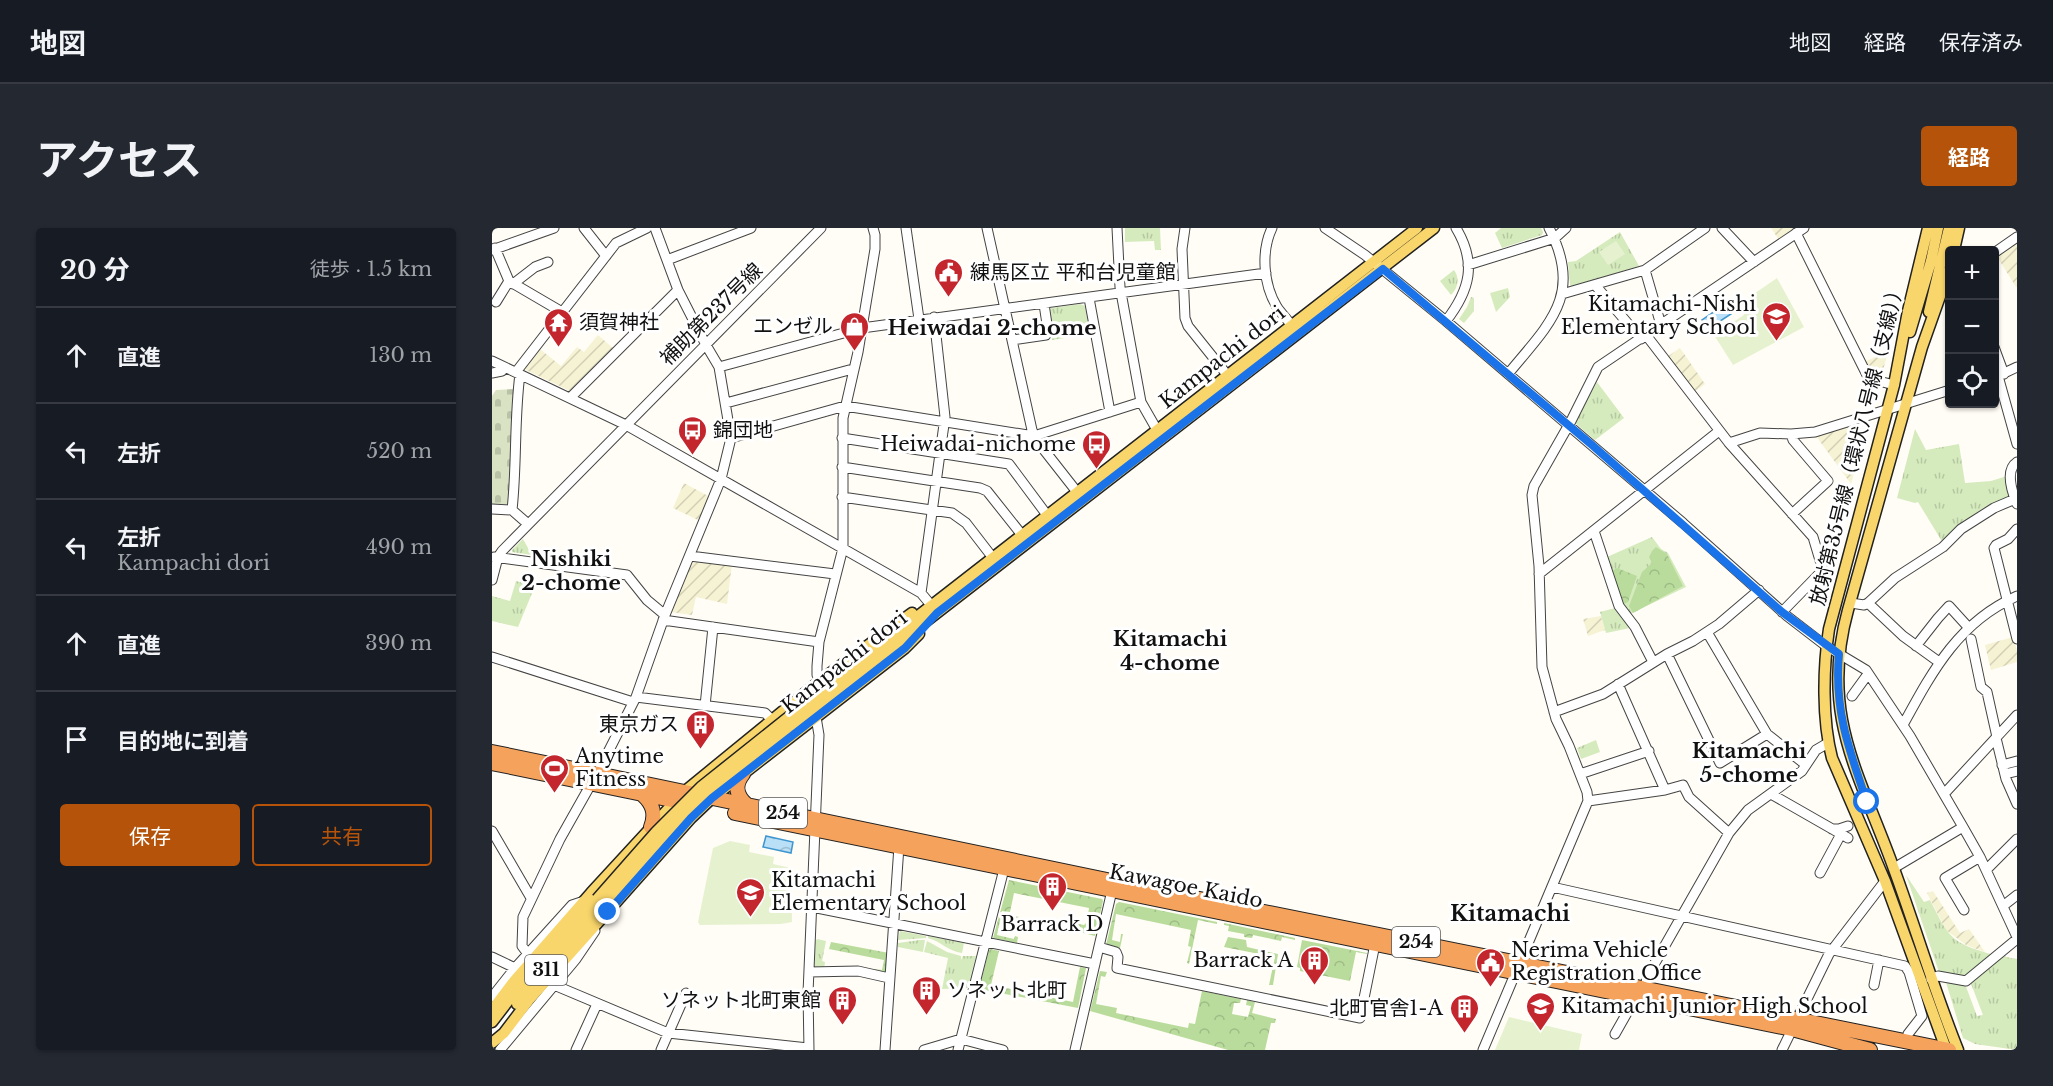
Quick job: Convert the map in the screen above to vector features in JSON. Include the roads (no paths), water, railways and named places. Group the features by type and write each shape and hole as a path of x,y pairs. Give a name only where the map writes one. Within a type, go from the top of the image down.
{"highway":[{"name":"254","path":"492,752 594,779 679,797"},
{"name":"Kawagoe Kaido","path":"492,763 594,779 643,795 679,797 708,802 1794,1024 1947,1050"},
{"path":"743,774 738,780 737,788 740,799 747,805"},
{"path":"643,795 649,801 654,814 651,827"},
{"name":"Kawagoe Kaido","path":"708,802 747,805 899,846 1004,869 1113,886 1375,944 1518,968"},
{"name":"Kawagoe Kaido","path":"1794,1024 1870,1050"}],"main road":[{"name":"Kampachi dori","path":"492,1041 522,997 670,829 709,791 934,610 1378,266 1417,228"},
{"name":"Kampachi dori","path":"934,610 993,558 1047,515 1292,326 1434,228"},
{"name":"放射第35号線（環状八号線（支線））","path":"1928,228 1908,311 1894,385 1829,629 1826,646 1826,696 1828,743 1843,786 1886,881 1947,1050"},
{"path":"1899,364 1920,301 1938,228"},
{"path":"1922,346 1949,228"},
{"path":"1955,246 1959,228"},
{"name":"放射第35号線（環状八号線（支線））","path":"1945,280 1922,346 1851,603 1839,654 1839,701 1845,739 1867,802 1894,868 1930,979 1958,1050"},
{"path":"492,1010 514,981 584,901 679,797 771,719 913,612 934,610"},
{"path":"603,905 658,856 708,802 758,762 810,711"},
{"path":"739,745 736,753 739,762 745,765 758,762"},
{"path":"639,839 658,856"},
{"name":"Kampachi dori","path":"492,1022 515,992 603,905"}],"street":[{"path":"554,228 494,249 511,282 562,312"},
{"path":"584,228 606,256"},
{"path":"512,510 518,373 616,243 647,228"},
{"path":"528,954 522,946 522,919 560,839 635,699 664,617 721,479 731,438 719,366 678,290 655,228"},
{"path":"667,260 751,228"},
{"name":"補助第237号線","path":"495,557 821,228"},
{"path":"821,680 817,675 819,642 843,548 842,438 845,406 854,371 875,249 873,228"},
{"path":"906,228 919,319"},
{"path":"987,228 1034,436 1077,492"},
{"path":"1117,228 1121,294 1141,402 1157,430"},
{"path":"1185,228 1182,249 1185,318 1188,326 1228,376"},
{"path":"1272,228 1266,240 1266,273 1275,302 1292,326"},
{"path":"1325,228 1378,266 1446,321 1645,490 1782,612 1826,646 1859,665 1869,674 1904,725 1980,857 2017,938 1966,981 1938,976 1930,979"},
{"path":"1446,321 1463,296 1466,287 1468,265 1463,242 1456,228"},
{"path":"1508,374 1550,322 1562,294 1563,269 1555,238 1549,228"},
{"path":"1468,265 1555,238 1566,228"},
{"path":"1562,294 1645,270 1705,228"},
{"path":"1722,228 1754,262"},
{"path":"1484,1050 1588,801 1587,792 1554,712 1542,662 1533,491 1599,367 1800,231 1867,375 1875,380 1894,385"},
{"path":"1999,250 2017,237"},
{"path":"496,302 511,282 548,262"},
{"path":"1645,270 1661,325"},
{"path":"719,366 862,328 1266,273"},
{"path":"1596,286 1643,337 1729,443 1813,537 1822,567 1821,572 1782,612"},
{"path":"570,398 678,290"},
{"path":"1089,298 1110,412"},
{"path":"1013,340 1046,335 1048,331 1044,304"},
{"path":"921,593 944,423 934,317"},
{"path":"492,361 626,425 921,593 934,610"},
{"path":"492,373 502,371 504,367"},
{"path":"2017,367 1999,376 2017,444"},
{"path":"726,403 837,373 854,371"},
{"path":"1729,443 1760,433 1791,434 1824,430 1945,391"},
{"path":"731,438 845,406 1034,436 1141,402"},
{"path":"1539,574 1719,431"},
{"path":"1791,434 1793,440 1828,481 1792,514"},
{"path":"842,438 1009,464 1047,515"},
{"path":"1851,603 1864,605 1868,603 1895,578 1943,547 1961,529 1994,508 2016,502 2010,472 2013,464 2017,462"},
{"path":"842,467 980,488 987,491 1022,535"},
{"path":"842,497 952,513 962,519 993,558"},
{"path":"492,508 512,510 528,524"},
{"path":"2017,528 2009,538 1994,548 2012,598 2017,639"},
{"path":"1594,531 1619,606 1635,627 1653,662"},
{"path":"690,556 835,574"},
{"path":"492,580 495,557 627,575 664,617 713,627 819,642"},
{"path":"1554,712 1603,694 1653,662 1707,632 1759,590"},
{"path":"1904,725 1939,662 1950,648 1969,628 2012,598"},
{"path":"1868,603 1916,646 1939,662"},
{"path":"1916,646 1949,606 1969,628"},
{"path":"705,706 713,627"},
{"path":"1707,632 1767,734 1806,765"},
{"path":"1971,639 1981,687 1987,692 1996,738 2002,750 2004,772 2017,804"},
{"path":"1667,654 1720,763 1767,734"},
{"path":"492,657 635,699 765,713 771,719"},
{"path":"1852,696 1869,674"},
{"path":"1618,684 1665,790"},
{"path":"554,985 668,1034 729,1045 808,1049 808,972 819,735 810,711"},
{"path":"1944,794 2017,715"},
{"path":"1615,1034 1641,993 1647,977 1729,833 1748,810 1802,771 1816,750 1828,743"},
{"path":"1580,774 1649,751"},
{"path":"1995,782 2017,761"},
{"path":"2004,772 2017,771"},
{"path":"1588,801 1684,786 1689,798 1729,833"},
{"path":"1771,794 1840,834"},
{"path":"1820,873 1840,834 1839,829 1848,826"},
{"path":"1894,868 1963,827"},
{"path":"492,831 531,898"},
{"path":"1986,870 2017,839"},
{"path":"885,1050 899,846"},
{"path":"1964,910 1945,878 1980,857"},
{"path":"958,1050 1004,869"},
{"path":"1782,1050 1832,950 1886,881"},
{"path":"1075,1050 1113,886"},
{"path":"1552,887 1905,966 1909,972 1922,1016 1908,1034 1906,1042"},
{"path":"2003,906 2017,895"},
{"path":"492,997 514,968 572,905 584,901"},
{"path":"500,1050 576,959 603,905"},
{"path":"812,907 1095,964"},
{"path":"1099,947 1116,952 1118,957 1116,968 1360,1018 1375,944"},
{"path":"492,957 514,968"},
{"path":"1874,985 1879,960"},
{"path":"808,972 858,971 890,978"},
{"path":"661,1050 686,993"},
{"path":"576,1050 597,1004"},
{"path":"924,1050 961,1039 1003,1050"}],"water":[{"path":"1725,304 1731,314 1708,329 1702,320"},
{"path":"766,836 793,842 791,853 763,847"}],"place":[{"name":"練馬区立 平和台児童館","path":"949,298"},
{"name":"Kitamachi-Nishi Elementary School","path":"1777,342"},
{"name":"須賀神社","path":"558,348"},
{"name":"エンゼル","path":"854,352"},
{"name":"錦団地","path":"692,456"},
{"name":"Heiwadai-nichome","path":"1097,470"},
{"name":"東京ガス","path":"700,750"},
{"name":"Anytime Fitness","path":"554,794"},
{"name":"Barrack D","path":"1052,912"},
{"name":"Kitamachi Elementary School","path":"750,918"},
{"name":"Barrack A","path":"1314,986"},
{"name":"Nerima Vehicle Registration Office","path":"1490,988"},
{"name":"ソネット北町","path":"926,1016"},
{"name":"ソネット北町東館","path":"842,1026"},
{"name":"Kitamachi Junior High School","path":"1540,1032"},
{"name":"北町官舎1-A","path":"1464,1034"}],"district":[{"name":"Heiwadai 2-chome","path":"992,328"},
{"name":"Nishiki 2-chome","path":"571,571"},
{"name":"Kitamachi 4-chome","path":"1170,651"},
{"name":"Kitamachi 5-chome","path":"1749,763"},
{"name":"Kitamachi","path":"1510,913"}]}
